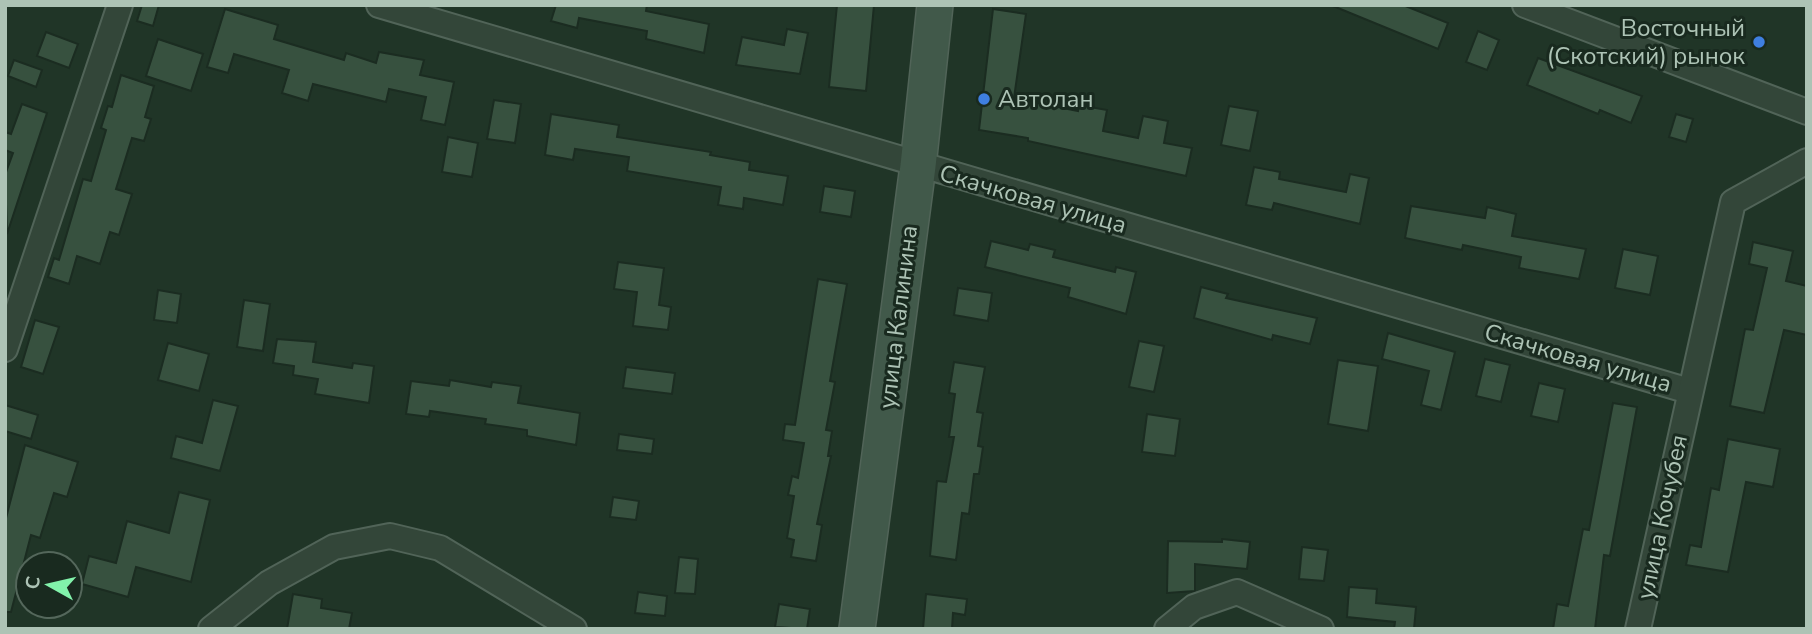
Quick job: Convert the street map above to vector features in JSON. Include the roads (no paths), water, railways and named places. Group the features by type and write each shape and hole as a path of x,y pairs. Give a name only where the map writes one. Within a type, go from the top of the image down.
{"main road":[{"name":"улица Калинина","path":"857,629 918,166 935,5"}],"street":[{"path":"5,349 120,5"},
{"name":"Скачковая улица","path":"379,5 1689,391"},
{"path":"1525,5 1807,112"},
{"name":"улица Кочубея","path":"1638,629 1732,202 1807,161"},
{"path":"211,629 269,583 334,547 390,536 440,548 574,629"},
{"path":"1167,629 1194,607 1237,592 1321,629"}],"place":[{"name":"Восточный (Скотский) рынок","path":"1759,42"},
{"name":"Автолан","path":"984,99"}]}
